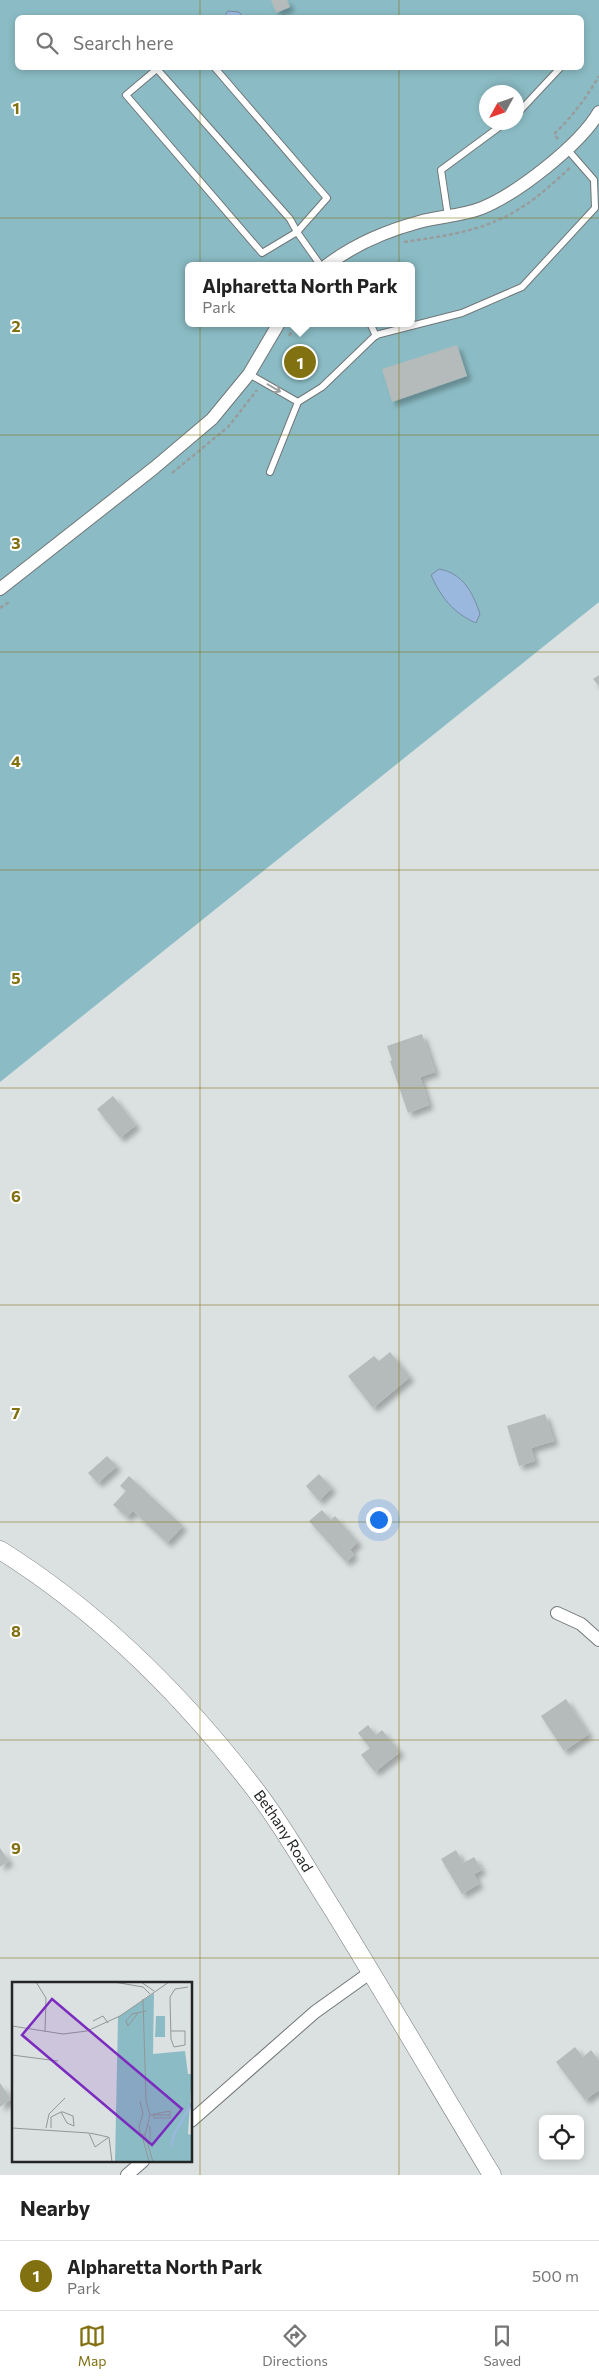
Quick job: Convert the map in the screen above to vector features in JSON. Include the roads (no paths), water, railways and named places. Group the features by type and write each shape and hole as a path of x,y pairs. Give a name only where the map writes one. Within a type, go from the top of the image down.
{"street":[{"path":"332,262 359,244 378,236 419,222 481,208 503,198 567,150 599,112"},
{"path":"0,589 185,443 212,419 249,374 276,327"},
{"name":"Bethany Road","path":"0,1550 68,1598 109,1633 195,1717 250,1783 276,1819 371,1972 492,2175"},
{"path":"557,1613 581,1624 599,1640"},
{"path":"192,2120 315,2012 371,1972"},
{"path":"127,2175 142,2162"}],"lane":[{"path":"156,70 126,95 262,253 297,232 327,198 218,70"},
{"path":"160,70 290,219 297,232 324,262"},
{"path":"524,106 558,70"},
{"path":"448,216 441,170 495,130"},
{"path":"415,326 462,313 522,288 595,208 597,178 567,150"},
{"path":"372,327 376,336"},
{"path":"270,472 298,402 322,387 376,336 410,327"},
{"path":"249,374 298,402"}],"place":[{"name":"Alpharetta North Park","path":"300,362"}]}
